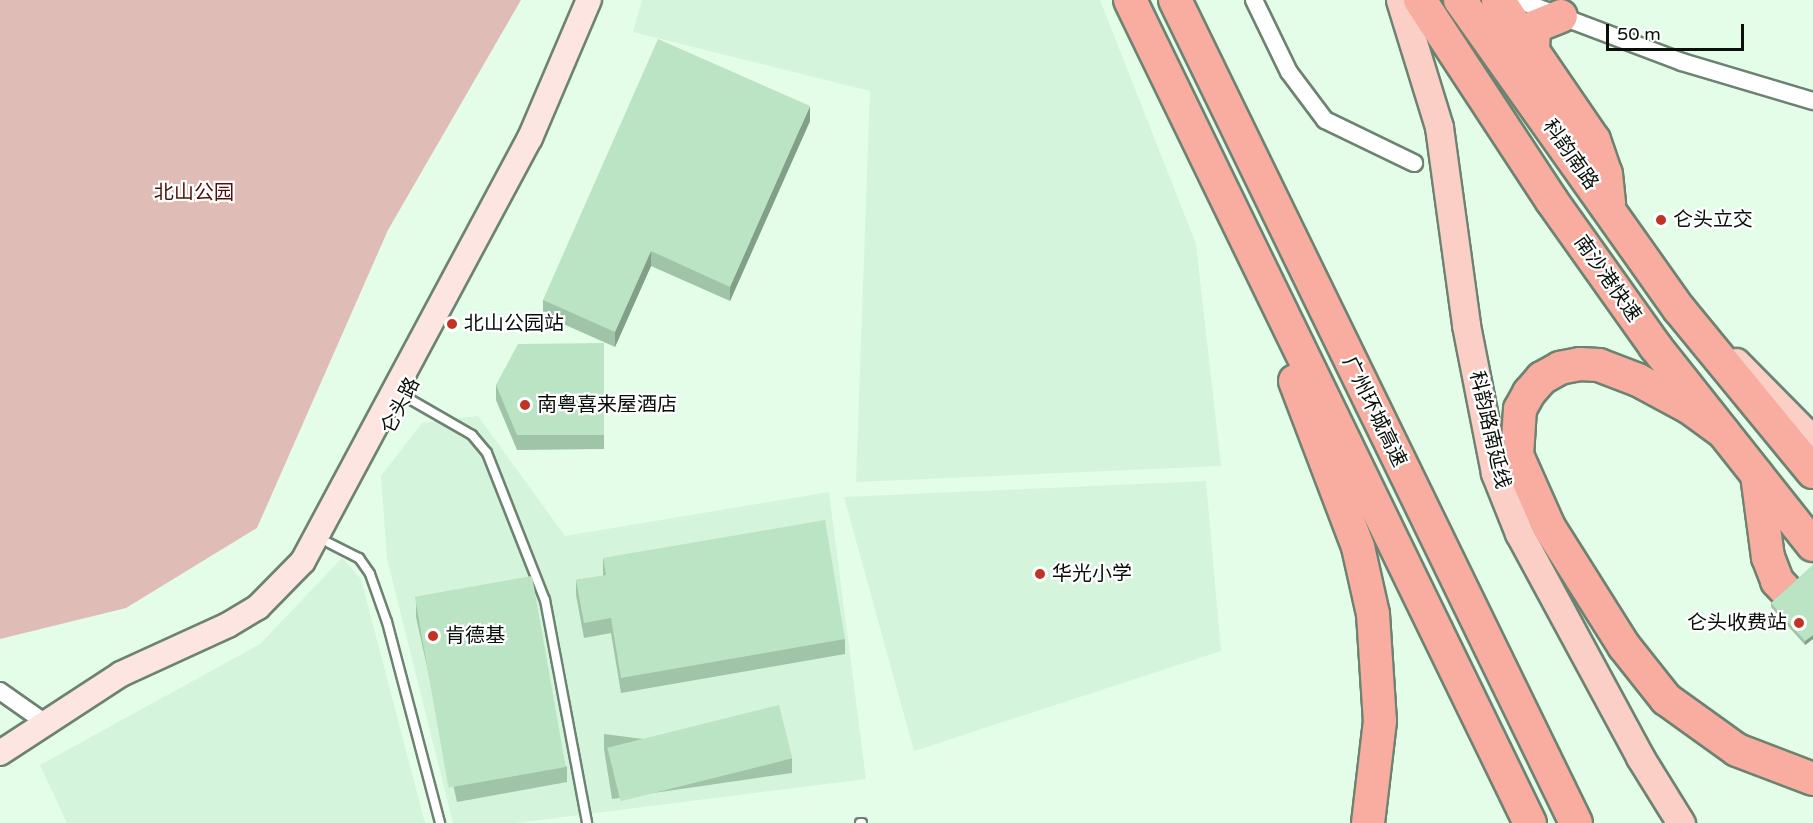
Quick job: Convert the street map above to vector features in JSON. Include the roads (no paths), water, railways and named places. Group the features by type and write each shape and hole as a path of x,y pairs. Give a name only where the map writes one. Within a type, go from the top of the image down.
{"highway":[{"name":"广州环城高速","path":"1130,0 1530,823"},
{"name":"广州环城高速","path":"1175,0 1347,358 1576,823"},
{"name":"南沙港快速","path":"1420,0 1552,201 1655,346 1813,545"},
{"name":"科韵南路","path":"1460,0 1679,309"},
{"path":"1498,0 1594,141 1606,174 1610,214"},
{"path":"1533,49 1534,27 1545,19 1561,16"},
{"path":"1210,168 1331,473 1366,580 1377,647 1380,721 1368,823"},
{"path":"1679,309 1813,471"},
{"path":"1347,358 1595,823"},
{"path":"1723,432 1648,385 1618,371 1580,364 1551,373 1529,393 1520,409 1517,454 1524,477 1549,527 1624,646 1666,699 1737,750 1813,780"},
{"path":"1757,475 1768,557 1777,581 1788,592"}],"main road":[{"name":"科韵路南延线","path":"1400,0 1426,77 1445,157 1466,325 1495,473 1519,533 1640,757 1681,823"},
{"path":"1679,309 1771,393 1813,440"}],"street":[{"name":"仑头路","path":"0,753 121,674 228,625 258,607 303,561 524,149 589,0"},
{"name":"仑头路","path":"82,701 182,663 250,626 283,600 329,543 541,145 605,0"},
{"path":"1254,0 1289,72 1325,120 1414,163"},
{"path":"1518,0 1682,62 1813,101"},
{"path":"0,691 47,724"}],"lane":[{"path":"406,397 472,435 487,453 545,600 587,823"},
{"path":"329,543 359,558 370,574 387,622 440,823"}],"place":[{"name":"仑头立交","path":"1661,220"},
{"name":"北山公园站","path":"452,324"},
{"name":"南粤喜来屋酒店","path":"525,405"},
{"name":"华光小学","path":"1040,574"},
{"name":"仑头收费站","path":"1799,623"},
{"name":"肯德基","path":"433,636"}],"park label":[{"name":"北山公园","path":"194,193"}]}
